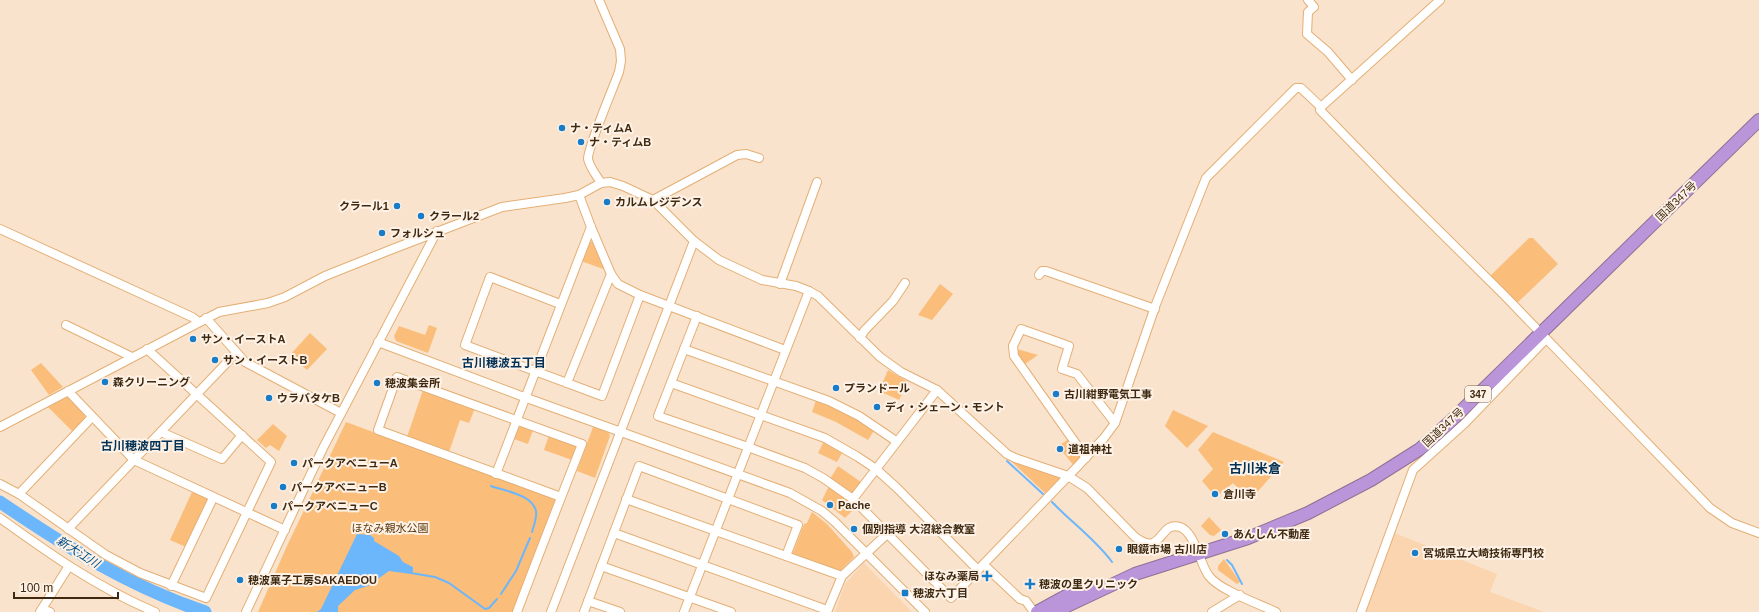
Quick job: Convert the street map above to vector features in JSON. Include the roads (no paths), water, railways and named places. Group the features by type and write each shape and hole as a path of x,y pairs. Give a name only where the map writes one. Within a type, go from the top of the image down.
{"highway":[{"name":"国道347号","path":"1036,612 1068,595 1105,581 1135,574 1248,538 1308,513 1371,480 1420,449 1544,336 1759,120"},
{"name":"国道347号","path":"1054,612 1135,574"}],"street":[{"path":"598,0 620,49 621,61 619,72 592,141 588,157 591,166 601,183"},
{"path":"1308,0 1314,7 1308,12 1307,34 1328,52 1352,80"},
{"path":"1321,107 1440,0"},
{"path":"697,316 658,416 805,468 829,482 853,499 951,598 1086,458 1115,423 1155,309 1206,178 1296,88 1301,88 1321,107 1320,110 1544,336 1710,508 1732,523 1759,532"},
{"path":"654,200 737,155 746,154 759,158"},
{"path":"780,284 817,182"},
{"path":"0,427 219,312 285,297 325,276 437,231 502,207 579,195 601,183 616,183 654,200 694,241 711,255 735,269 762,280 808,291 818,296 860,338 890,365 937,390 1007,454 1068,476 1087,488 1135,537 1143,543 1151,544 1160,540 1165,530 1173,526 1181,527 1187,532 1200,554 1204,568 1209,576 1217,584 1276,612"},
{"path":"579,195 611,274 618,284 640,295 785,350"},
{"path":"496,474 534,371 591,227"},
{"path":"0,229 192,317 199,322"},
{"path":"246,612 323,448 437,231"},
{"path":"551,612 668,305 694,241"},
{"path":"1039,275 1042,271 1046,271 1155,309"},
{"path":"567,383 611,274"},
{"path":"560,304 490,278 465,345 602,396 640,295"},
{"path":"860,338 864,331 893,301 905,283"},
{"path":"684,612 808,291"},
{"path":"206,318 245,362 341,413"},
{"path":"66,325 132,357"},
{"path":"1086,458 1014,356 1013,346 1021,329 1069,346 1062,369 1077,374 1115,423"},
{"path":"1361,612 1413,470 1465,423 1544,336"},
{"path":"378,342 524,397 790,493 807,502 831,519 867,552 925,612"},
{"path":"0,484 19,494 106,555 140,573 206,598 271,462 147,349"},
{"path":"684,349 829,401 859,416 896,441"},
{"path":"68,528 236,353"},
{"path":"517,612 562,497 582,444 397,376 378,430 562,497"},
{"path":"671,383 825,438 876,469 981,567 1020,599 1026,601 1036,612"},
{"path":"853,499 896,441 937,390"},
{"path":"68,391 92,418 134,460 284,530"},
{"path":"19,494 92,418"},
{"path":"160,432 222,459 242,435"},
{"path":"584,612 639,466 798,525 786,556"},
{"path":"172,586 213,498"},
{"path":"626,499 842,576"},
{"path":"0,518 69,566 111,592 155,612"},
{"path":"614,533 827,611 842,576 887,534"},
{"path":"44,611 69,566"},
{"path":"601,566 731,612"},
{"path":"1212,612 1240,595"},
{"path":"588,601 620,612"}],"water":[{"path":"357,534 370,535 374,538 374,541 399,556 403,562 413,567 413,571 411,574 389,571 368,586 355,590 338,606 338,612 317,612 321,609"}],"waterway":[{"path":"1007,461 1043,494"},
{"path":"491,486 517,494 533,505 536,511 536,516 532,532"},
{"name":"新大江川","path":"0,502 49,535 124,578 177,602 205,612"},
{"path":"1052,502 1091,538 1112,562"},
{"path":"501,594 516,571 530,538"},
{"path":"1227,560 1232,565 1242,584"},
{"path":"411,573 435,577 449,583 485,609 489,608 497,599"}],"place":[{"name":"ナ・ティムA","path":"562,128"},
{"name":"ナ・ティムB","path":"581,142"},
{"name":"カルムレジデンス","path":"607,202"},
{"name":"クラール1","path":"397,206"},
{"name":"クラール2","path":"421,216"},
{"name":"フォルシュ","path":"382,233"},
{"name":"サン・イーストA","path":"193,339"},
{"name":"サン・イーストB","path":"215,360"},
{"name":"森クリーニング","path":"105,382"},
{"name":"穂波集会所","path":"377,383"},
{"name":"プランドール","path":"836,388"},
{"name":"古川紺野電気工事","path":"1056,394"},
{"name":"ウラバタケB","path":"269,398"},
{"name":"ディ・シェーン・モント","path":"877,407"},
{"name":"道祖神社","path":"1060,449"},
{"name":"パークアベニューA","path":"294,463"},
{"name":"パークアベニューB","path":"283,487"},
{"name":"倉川寺","path":"1215,494"},
{"name":"Pache","path":"830,505"},
{"name":"パークアベニューC","path":"274,506"},
{"name":"個別指導 大沼総合教室","path":"854,529"},
{"name":"あんしん不動産","path":"1225,534"},
{"name":"眼鏡市場 古川店","path":"1119,549"},
{"name":"宮城県立大崎技術専門校","path":"1415,553"},
{"name":"ほなみ薬局","path":"987,576"},
{"name":"穂波菓子工房SAKAEDOU","path":"240,580"},
{"name":"穂波の里クリニック","path":"1030,584"},
{"name":"穂波六丁目","path":"905,593"}],"district":[{"name":"古川穂波五丁目","path":"504,363"},
{"name":"古川穂波四丁目","path":"143,446"},
{"name":"古川米倉","path":"1255,468"}],"park label":[{"name":"ほなみ親水公園","path":"390,528"}]}
